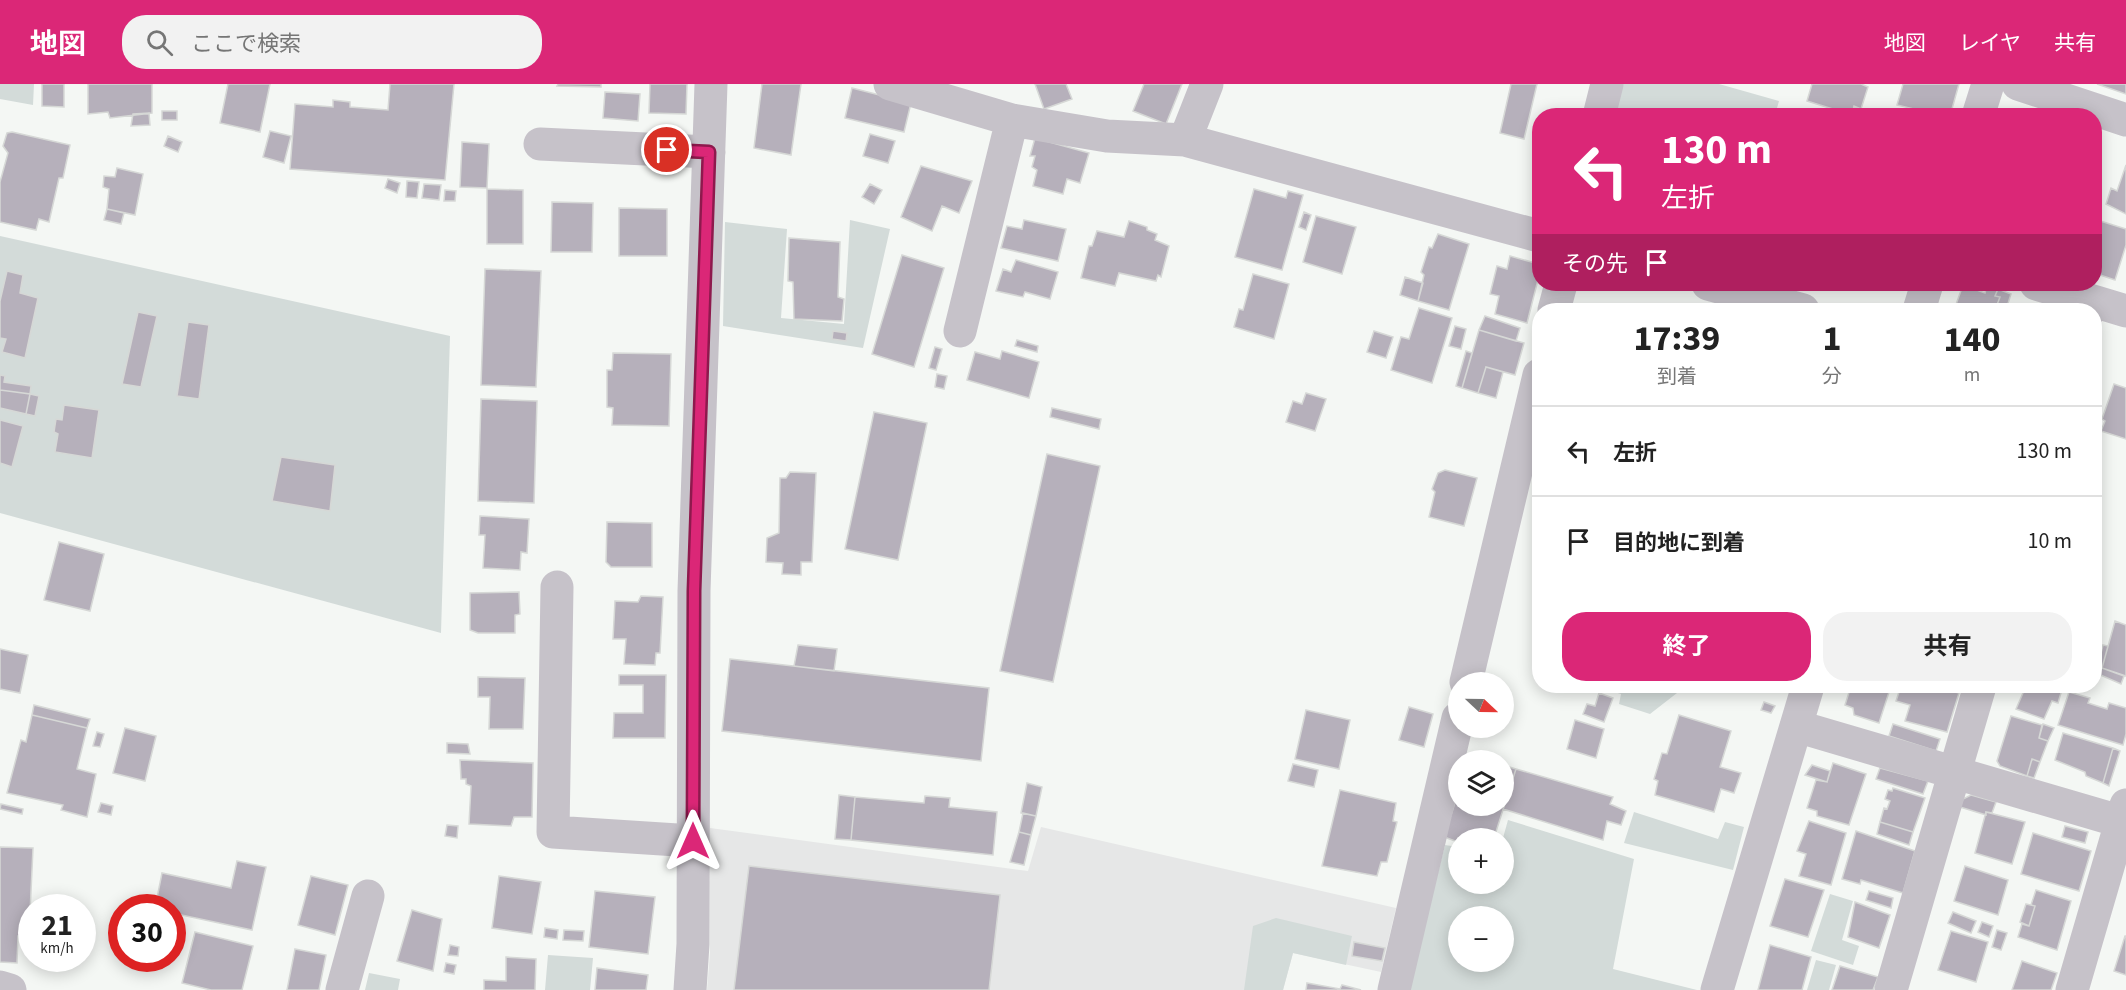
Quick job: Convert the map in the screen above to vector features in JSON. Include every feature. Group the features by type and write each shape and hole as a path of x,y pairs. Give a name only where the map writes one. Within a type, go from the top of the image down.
{"street":[{"path":"690,990 693,944 694,591 711,84"},
{"path":"890,84 1012,120 1107,136 1185,140 1532,234"},
{"path":"1185,140 1207,84"},
{"path":"1601,108 1607,84"},
{"path":"1980,108 1988,84"},
{"path":"2019,84 2090,108"},
{"path":"2102,112 2126,120"},
{"path":"960,331 1012,120"},
{"path":"540,144 709,152"},
{"path":"1734,291 1777,303"},
{"path":"2054,291 2084,303"},
{"path":"2102,307 2126,311"},
{"path":"1468,672 1532,404"},
{"path":"557,587 553,832 693,841"},
{"path":"1717,990 1806,693"},
{"path":"1891,990 1978,693"},
{"path":"1796,726 1954,774 2124,816 2072,990"},
{"path":"1394,990 1453,738"},
{"path":"342,990 368,896"},
{"path":"0,987 10,990"}],"shaded area":[{"path":"0,84 34,84 33,105 0,99"},
{"path":"1621,84 1719,84 1779,101 1777,108 1614,108"},
{"path":"850,220 890,229 863,348 723,326 725,222 787,229 781,318 844,324"},
{"path":"0,236 450,336 441,633 0,513"},
{"path":"1618,693 1677,693 1650,714 1619,704 1621,694"},
{"path":"1634,812 1718,839 1725,822 1744,827 1733,870 1624,843"},
{"path":"1508,820 1634,859 1613,969 1697,990 1408,990 1445,845 1448,845 1448,894 1514,894 1514,828 1506,828"},
{"path":"1041,827 1396,908 1381,972 1293,953 1283,990 707,990 710,953 710,828 1028,871"},
{"path":"1830,894 1853,901 1842,940 1859,946 1853,965 1811,951"},
{"path":"1276,918 1352,936 1346,965 1293,953 1283,990 1244,990 1253,926"},
{"path":"548,955 593,958 590,990 545,990"},
{"path":"1816,960 1836,965 1829,990 1807,990"},
{"path":"369,973 400,979 398,990 365,990"}],"building":[{"path":"42,84 64,84 64,107 42,106"},
{"path":"88,84 152,84 152,113 110,118 108,112 88,114"},
{"path":"228,84 270,84 260,132 220,123"},
{"path":"390,84 454,84 445,180 290,169 295,104 333,107 333,100 350,102 350,107 388,110"},
{"path":"558,84 601,84 601,87 557,86"},
{"path":"650,84 687,84 686,114 649,113"},
{"path":"762,84 801,84 791,155 754,148"},
{"path":"1035,84 1066,84 1072,99 1044,109"},
{"path":"1144,84 1182,84 1166,124 1133,111"},
{"path":"1511,84 1537,84 1524,139 1500,133"},
{"path":"1812,84 1861,84 1868,87 1861,108 1854,106 1854,108 1830,108 1807,101"},
{"path":"1903,84 1959,84 1952,108 1910,108 1897,105"},
{"path":"2097,84 2126,84 2126,94"},
{"path":"852,88 911,103 904,132 845,118"},
{"path":"605,92 640,94 638,121 603,118"},
{"path":"162,111 177,111 177,120 162,120"},
{"path":"149,113 150,125 131,126 133,114"},
{"path":"270,131 291,136 284,163 263,157"},
{"path":"12,132 70,145 63,178 59,178 49,222 39,219 36,230 0,222 0,182 8,153 3,146 7,133"},
{"path":"870,134 895,141 888,163 863,156"},
{"path":"168,136 182,142 178,152 164,146"},
{"path":"1035,138 1089,153 1080,183 1067,179 1063,194 1033,186 1037,170 1032,167 1035,156 1030,156"},
{"path":"462,142 489,144 487,188 460,187"},
{"path":"2126,165 2126,214 2106,204 2111,188 2117,191"},
{"path":"921,166 972,181 959,213 942,206 932,231 901,217"},
{"path":"117,168 143,174 135,215 107,209 109,189 103,187 104,176 115,177"},
{"path":"388,179 400,183 397,193 385,188"},
{"path":"407,181 419,182 417,198 406,197"},
{"path":"424,184 441,185 439,200 422,198"},
{"path":"870,184 882,190 874,204 862,197"},
{"path":"487,189 523,190 523,244 487,244"},
{"path":"1254,189 1286,198 1288,191 1303,195 1282,270 1235,257"},
{"path":"445,190 456,191 455,201 444,201"},
{"path":"552,202 593,203 592,252 551,252"},
{"path":"619,208 667,209 667,256 619,256"},
{"path":"107,209 124,213 121,224 104,220"},
{"path":"1304,212 1311,215 1306,230 1299,227"},
{"path":"1316,216 1356,227 1342,274 1303,262"},
{"path":"1024,220 1066,229 1058,261 1001,248 1007,226 1022,229"},
{"path":"1129,221 1147,227 1147,230 1157,234 1155,240 1169,246 1161,277 1158,275 1156,281 1119,273 1115,286 1081,278 1089,246 1092,246 1097,231 1124,237"},
{"path":"2102,222 2126,229 2126,245 2115,280 2102,276"},
{"path":"1438,234 1469,244 1449,310 1418,301 1424,275 1421,272 1429,247 1432,248"},
{"path":"789,238 840,242 838,297 844,299 842,321 794,319 793,282 788,281"},
{"path":"902,255 944,268 914,367 872,354"},
{"path":"1510,256 1532,262 1532,291 1535,291 1527,323 1495,314 1499,296 1490,294 1497,266 1507,269"},
{"path":"1016,260 1058,272 1050,299 1025,292 1023,297 996,291 1003,269 1011,272"},
{"path":"485,269 541,271 536,387 481,385"},
{"path":"7,271 23,275 20,293 38,298 25,358 2,352 6,339 0,338 0,301"},
{"path":"1253,274 1289,284 1274,339 1234,327 1239,309 1243,310"},
{"path":"1405,277 1423,283 1418,301 1400,295"},
{"path":"1961,291 1985,293 1986,291 1997,291 1995,296 2000,297 1998,303 1957,303"},
{"path":"1997,291 2011,294 2008,303 1998,303 2000,297 1995,296"},
{"path":"1419,308 1452,318 1432,383 1391,370 1401,337 1409,339"},
{"path":"138,312 157,316 141,387 122,384"},
{"path":"1485,316 1520,328 1516,341 1479,330"},
{"path":"188,322 209,325 199,399 177,396"},
{"path":"1455,326 1466,329 1461,349 1449,346"},
{"path":"1479,330 1524,343 1515,375 1486,367 1478,393 1462,388"},
{"path":"833,331 847,333 846,341 832,339"},
{"path":"1374,331 1393,337 1386,358 1367,352"},
{"path":"1017,340 1038,346 1037,352 1015,346"},
{"path":"935,347 942,349 936,370 929,368"},
{"path":"1002,351 1039,362 1029,398 967,380 975,352 1000,359"},
{"path":"1466,351 1472,353 1462,388 1456,386"},
{"path":"613,353 671,354 669,426 612,425 613,408 607,407 607,370 612,370"},
{"path":"1486,367 1503,372 1496,398 1478,393"},
{"path":"937,374 947,376 944,389 935,387"},
{"path":"0,375 5,376 4,382 31,386 30,394 0,390"},
{"path":"2114,384 2126,388 2126,439 2102,431 2105,421 2102,419"},
{"path":"0,390 30,394 26,414 0,408"},
{"path":"1306,393 1326,399 1315,431 1286,422 1293,401 1302,404"},
{"path":"30,394 39,396 35,416 26,414"},
{"path":"481,399 537,401 534,503 478,501"},
{"path":"64,405 99,410 92,458 55,452 58,434 54,432 56,419 62,420"},
{"path":"1052,408 1101,419 1099,429 1050,417"},
{"path":"874,412 927,423 898,560 845,549"},
{"path":"0,420 23,426 12,467 0,463"},
{"path":"1047,454 1100,466 1053,682 1000,671"},
{"path":"281,457 335,465 330,511 272,501"},
{"path":"1445,470 1477,478 1464,526 1429,517 1435,492 1432,489 1438,473"},
{"path":"790,472 816,473 812,562 801,562 801,575 782,574 783,563 766,562 767,538 779,533 780,478 786,478"},
{"path":"480,516 529,519 527,553 521,552 520,570 483,568 485,535 479,535"},
{"path":"607,522 652,523 652,567 611,567 606,562"},
{"path":"59,542 104,554 90,611 44,600"},
{"path":"519,592 520,614 515,615 515,633 478,633 470,630 470,593"},
{"path":"641,596 663,597 660,653 656,653 655,665 624,664 626,639 613,639 615,601 638,602"},
{"path":"2115,621 2126,625 2126,676 2102,668"},
{"path":"798,645 837,649 834,671 794,666"},
{"path":"2103,645 2108,646 2102,668"},
{"path":"0,649 28,655 20,693 0,689"},
{"path":"730,659 989,688 981,761 722,731"},
{"path":"2102,668 2124,676 2121,684 2102,676"},
{"path":"619,675 666,675 665,738 613,738 614,713 643,713 643,685 619,685"},
{"path":"478,677 525,678 523,729 489,729 490,697 478,697"},
{"path":"1599,693 1613,698 1604,722 1583,714 1587,704 1595,706"},
{"path":"1849,693 1889,693 1879,723 1854,715 1853,708 1845,705"},
{"path":"1899,693 1959,693 1947,732 1905,721 1910,705 1896,701"},
{"path":"2023,693 2061,693 2058,703 2052,701 2044,719 2016,709"},
{"path":"2069,693 2090,698 2088,703 2107,709 2109,703 2126,708 2126,734 2123,745 2058,725"},
{"path":"1764,702 1775,706 1771,713 1761,710"},
{"path":"34,705 90,719 87,728 32,715"},
{"path":"1409,707 1433,714 1424,747 1399,740"},
{"path":"1306,710 1350,720 1339,769 1295,759"},
{"path":"32,715 87,728 77,769 96,774 87,817 61,810 63,805 7,793 21,740 26,742"},
{"path":"1679,715 1731,731 1720,767 1741,773 1734,793 1721,789 1714,812 1655,795 1658,781 1654,779 1662,753 1667,754"},
{"path":"2011,716 2042,725 2039,738 2048,741 2040,762 2032,759 2027,776 2000,766 1997,761"},
{"path":"1575,720 1604,729 1596,758 1567,749"},
{"path":"1893,724 1940,739 1936,751 1889,736"},
{"path":"2043,724 2054,728 2048,741 2039,738"},
{"path":"125,728 156,736 145,781 113,773"},
{"path":"97,732 104,734 100,747 93,746"},
{"path":"2063,733 2113,748 2103,783 2086,776 2085,772 2055,760"},
{"path":"447,743 468,744 470,754 447,753"},
{"path":"2113,748 2120,751 2109,786 2103,783"},
{"path":"2032,759 2040,762 2034,778 2027,776"},
{"path":"460,760 533,763 532,817 514,817 511,826 469,824 471,786 466,784 466,779 461,779"},
{"path":"1833,763 1866,774 1849,825 1817,816 1817,811 1807,808 1816,780 1827,782"},
{"path":"1293,764 1318,770 1314,787 1288,781"},
{"path":"1812,765 1830,771 1827,782 1805,775"},
{"path":"1880,768 1928,781 1923,794 1876,779"},
{"path":"1516,769 1613,797 1610,804 1626,811 1621,825 1607,821 1603,840 1514,812"},
{"path":"1027,783 1042,787 1036,816 1021,813"},
{"path":"1893,788 1925,798 1913,832 1880,822 1884,808 1887,809 1890,801 1885,799 1888,790 1892,791"},
{"path":"1340,790 1396,803 1393,821 1397,822 1387,862 1381,862 1377,876 1322,866"},
{"path":"839,795 855,797 851,840 835,839"},
{"path":"1971,795 1996,802 1992,813 1986,812 1986,815 1960,807 1963,799"},
{"path":"925,796 950,798 949,807 997,812 993,855 851,840 855,797 924,803"},
{"path":"101,803 113,806 111,815 98,812"},
{"path":"1,804 23,809 22,814 0,809"},
{"path":"1986,812 2025,822 2012,864 1975,853"},
{"path":"1023,813 1036,816 1031,835 1019,832"},
{"path":"1451,816 1501,816 1497,828 1448,828 1448,838 1444,837"},
{"path":"1809,821 1846,833 1831,885 1799,876 1806,854 1797,851"},
{"path":"1880,822 1913,832 1909,845 1877,834"},
{"path":"447,825 458,826 457,838 445,836"},
{"path":"2065,826 2088,832 2085,843 2062,837"},
{"path":"1856,831 1915,851 1903,893 1861,880 1860,884 1842,879"},
{"path":"1019,832 1031,835 1024,865 1010,862"},
{"path":"2033,833 2091,851 2079,891 2021,874"},
{"path":"0,847 33,848 31,894 18,894 17,963 0,962"},
{"path":"237,861 266,867 252,930 186,916 186,894 158,894 162,873 231,888"},
{"path":"749,866 1000,895 989,990 734,990"},
{"path":"1965,866 2008,880 1998,915 1954,901"},
{"path":"311,876 348,885 335,935 298,925"},
{"path":"499,876 541,882 532,934 492,928"},
{"path":"1785,879 1824,890 1808,937 1770,926"},
{"path":"2036,890 2071,901 2057,950 2018,937 2022,924 2029,926 2035,906 2031,905"},
{"path":"595,891 655,897 648,954 589,947"},
{"path":"1869,891 1893,898 1891,908 1866,900"},
{"path":"1855,902 1890,915 1879,948 1848,937"},
{"path":"2026,904 2035,906 2029,926 2020,922"},
{"path":"412,910 442,919 433,971 397,961"},
{"path":"1953,912 1976,921 1971,933 1948,923"},
{"path":"1982,922 1993,926 1989,937 1978,932"},
{"path":"545,928 558,930 557,939 544,937"},
{"path":"564,930 584,931 583,941 563,940"},
{"path":"1997,930 2007,933 2001,950 1992,947"},
{"path":"1951,931 1988,942 1976,982 1938,970"},
{"path":"195,932 253,946 242,990 211,990 182,983"},
{"path":"2126,936 2126,975 2114,971"},
{"path":"1354,942 1385,948 1382,961 1352,956"},
{"path":"450,945 459,947 458,956 448,955"},
{"path":"1770,945 1811,957 1802,990 1758,990"},
{"path":"295,949 326,955 319,990 287,990"},
{"path":"506,957 536,959 535,990 484,990 484,980 506,981"},
{"path":"2022,961 2057,973 2051,990 2012,990"},
{"path":"446,963 456,965 454,974 444,972"},
{"path":"1840,966 1878,977 1873,990 1832,990"},
{"path":"597,968 648,975 646,990 595,990"},
{"path":"1307,983 1340,989 1342,985 1361,990 1306,990"}],"route":[{"path":"667,150 709,152 694,591 693,841"}]}
